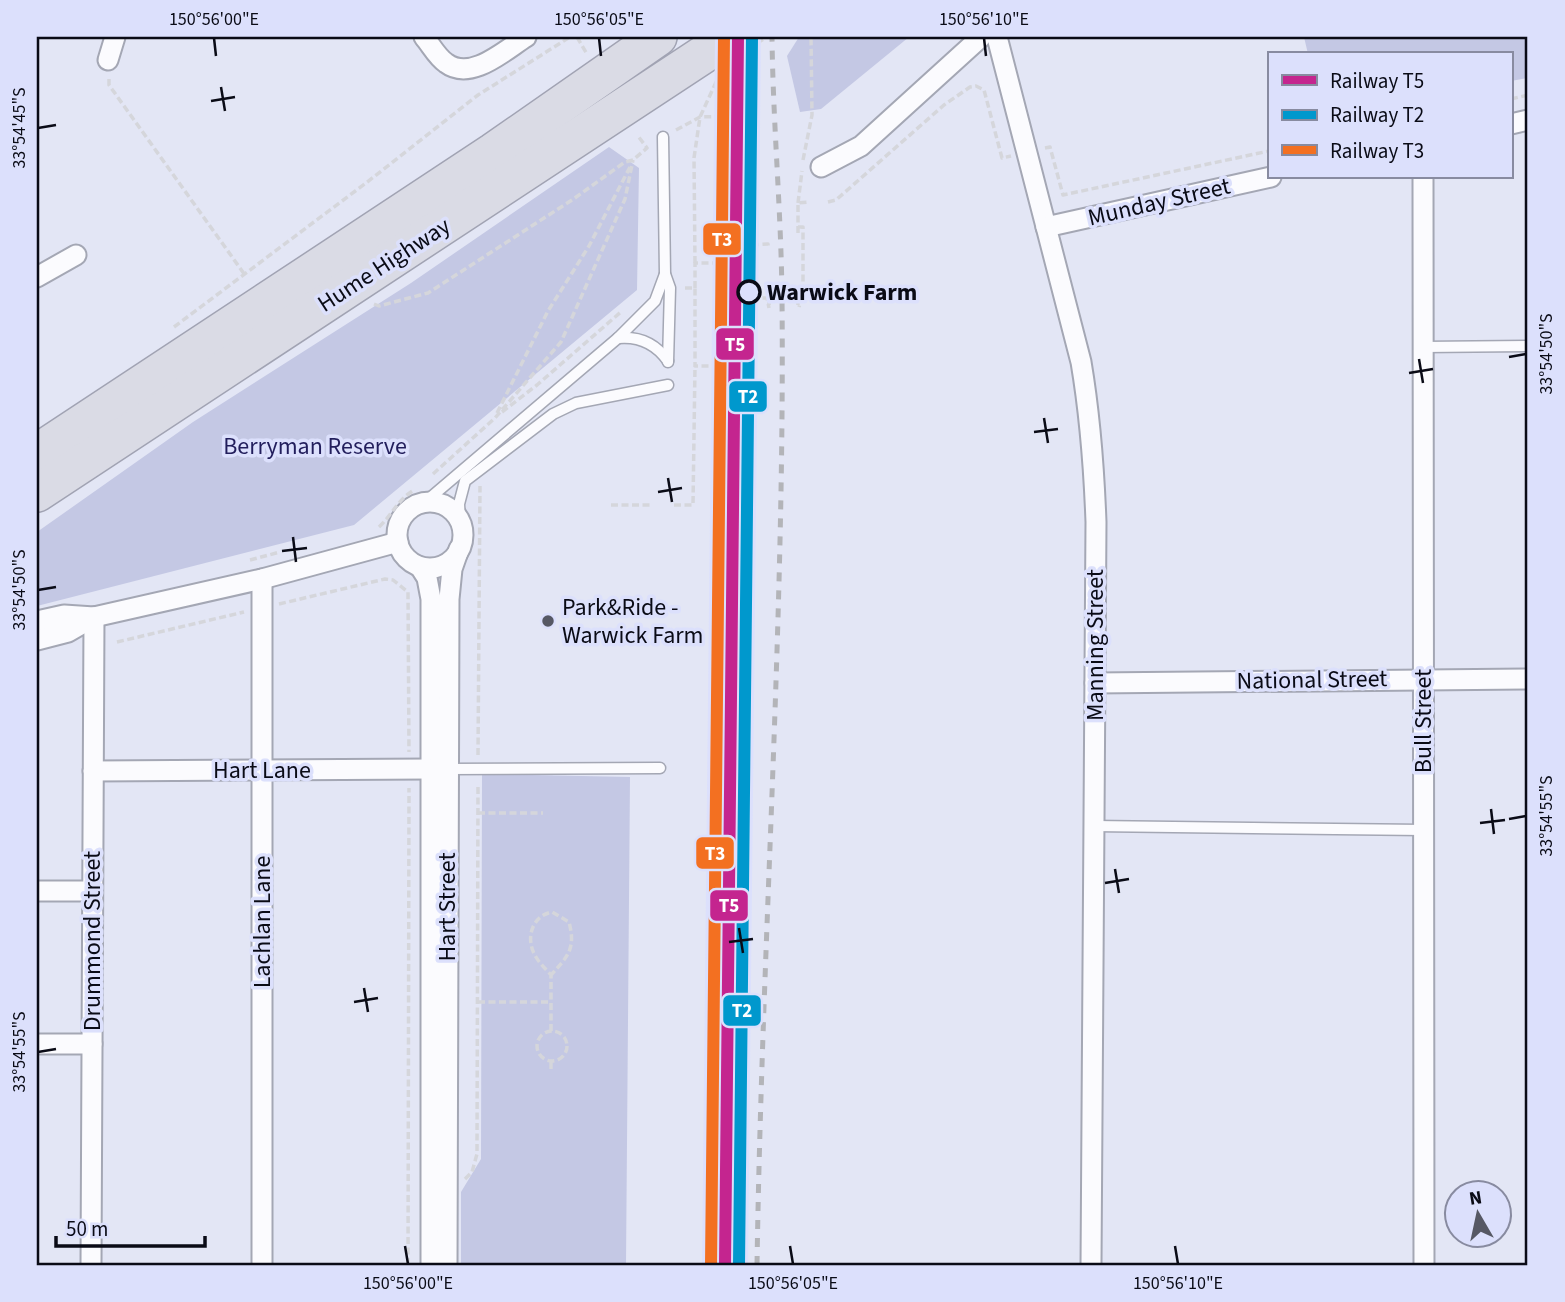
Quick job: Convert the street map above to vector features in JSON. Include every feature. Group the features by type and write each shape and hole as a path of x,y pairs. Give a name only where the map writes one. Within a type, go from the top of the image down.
{"highway":[{"name":"Hume Highway","path":"37,492 730,37"},
{"name":"Hume Highway","path":"37,453 493,152 654,40"}],"street":[{"path":"108,60 115,37"},
{"path":"424,37 442,60 457,69 467,70 479,66 526,37"},
{"path":"821,167 860,146 981,37"},
{"name":"Manning Street","path":"997,37 1081,362 1089,411 1096,522 1091,1265"},
{"name":"Munday Street","path":"1046,227 1268,178"},
{"name":"Bull Street","path":"1423,178 1424,1265"},
{"path":"37,277 76,255"},
{"path":"421,496 445,507 454,513 460,522 462,531 459,549 454,557 438,567 420,566 405,558 397,542 400,522 421,496"},
{"path":"37,621 64,615 94,617 262,579 397,542"},
{"name":"Hart Street","path":"431,1265 439,769 449,599 459,549"},
{"name":"Hart Street","path":"420,566 427,578 431,599 439,769 447,1265"},
{"name":"Lachlan Lane","path":"262,579 262,1265"},
{"path":"37,640 68,632 94,617"},
{"name":"Drummond Street","path":"91,1265 94,617"},
{"name":"National Street","path":"1095,683 1528,679"},
{"name":"Hart Lane","path":"93,771 439,769"},
{"path":"37,891 92,891"},
{"path":"37,1044 92,1044"}],"lane":[{"path":"618,338 628,337 645,342 661,352 668,362 670,288 665,274 663,137"},
{"path":"421,496 618,338 655,301 665,274"},
{"path":"1422,347 1528,346"},
{"path":"460,522 458,504 465,481 553,414 576,403 668,385"},
{"path":"439,769 660,768"},
{"path":"1094,826 1423,830"}],"path":[{"path":"108,60 109,85 244,275 478,94 570,37"},
{"path":"577,37 587,54"},
{"path":"797,290 796,301 799,307 803,295 803,227 798,230 798,203 812,115 811,37"},
{"path":"674,505 693,505 694,158 700,117 719,75"},
{"path":"828,202 836,200 944,105 971,87 981,88 986,93 1002,158"},
{"path":"663,137 700,117 733,116"},
{"path":"495,418 548,311 589,246 633,160 647,148 638,136"},
{"path":"1050,147 1063,195 1268,151"},
{"path":"369,302 379,306 428,293 572,200 625,162 633,160"},
{"path":"495,418 561,342 625,199 633,160"},
{"path":"798,203 809,202"},
{"path":"752,245 768,244 768,248"},
{"path":"695,263 715,263 715,290"},
{"path":"715,272 717,284 731,284"},
{"path":"685,288 695,288"},
{"path":"752,298 766,298 769,308 769,290"},
{"path":"427,480 626,306"},
{"path":"715,346 730,346"},
{"path":"695,366 715,366"},
{"path":"478,755 481,483"},
{"path":"369,530 379,526 390,516 398,502 421,496"},
{"path":"611,505 653,505"},
{"path":"248,560 287,551"},
{"path":"370,583 393,580 408,592 408,1265"},
{"path":"458,1187 471,1172 477,1154 478,778"},
{"path":"478,813 543,813"},
{"path":"551,975 568,956 572,940 569,922 552,912 537,917 531,937 534,956 551,975 551,1031"},
{"path":"478,1002 551,1002"},
{"path":"551,1031 560,1033 567,1051 561,1059 551,1062 541,1058 536,1049 541,1035 551,1031"},
{"path":"551,1062 551,1071"}],"green space":[{"path":"799,37 909,37 821,109 800,112 787,56"},
{"path":"1304,37 1528,37 1528,78 1512,81 1512,52 1308,52"},
{"name":"Berryman Reserve","path":"609,147 639,168 637,290 354,525 37,606 37,532 193,422 411,283"},
{"path":"482,774 630,777 626,1265 461,1265 461,1192 481,1159"}],"railway":[{"path":"757,1265 777,659 782,417 782,296 772,37"}],"rail line":[{"name":"T3","path":"711,1265 724,37"},
{"name":"T5","path":"725,1265 738,37"},
{"name":"T2","path":"739,1265 752,37"}],"place":[{"name":"Warwick Farm","path":"749,292"},
{"name":"Park&Ride - Warwick Farm","path":"548,621"}]}
